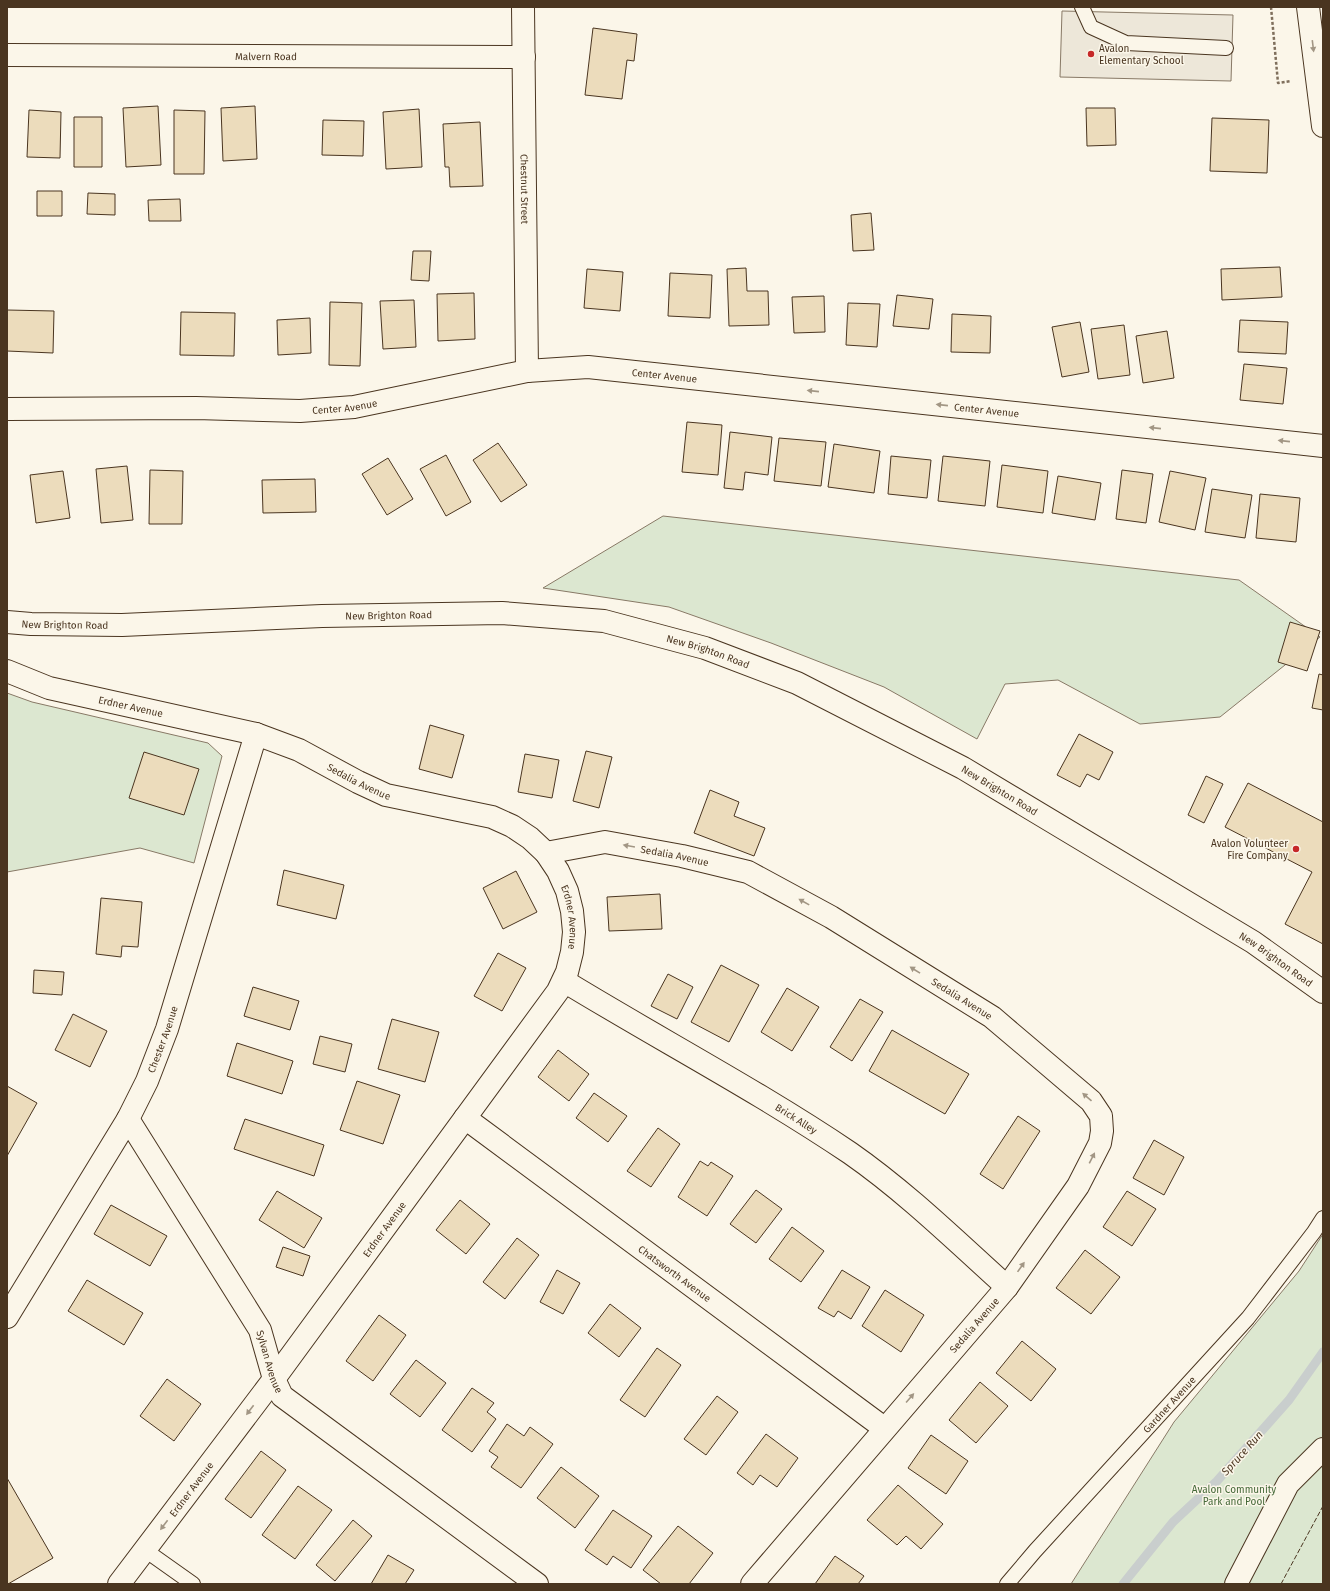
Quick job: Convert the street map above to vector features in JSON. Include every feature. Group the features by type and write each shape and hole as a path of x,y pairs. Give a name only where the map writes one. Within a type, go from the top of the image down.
{"street":[{"name":"Chestnut Street","path":"523,7 527,371"},
{"path":"1308,7 1321,91 1323,126"},
{"name":"Malvern Road","path":"7,55 524,56"},
{"name":"Center Avenue","path":"7,410 196,408 300,411 354,407 527,371 588,367 1323,446"},
{"name":"New Brighton Road","path":"7,622 31,624 122,625 322,616 502,613 604,621 705,648 797,683 962,768 1253,942 1323,992"},
{"name":"Erdner Avenue","path":"7,671 49,688 256,734"},
{"name":"Sedalia Avenue","path":"256,734 299,750 358,782 386,795 492,817 512,826 530,838 546,853 605,842 682,856 748,872 831,917 992,1017 1091,1101 1101,1116 1102,1131 1100,1143 1078,1186 1007,1287 884,1428 752,1584"},
{"name":"Chester Avenue","path":"7,1317 128,1119 147,1081 168,1029 256,734"},
{"name":"Erdner Avenue","path":"119,1584 274,1379 564,982 572,952 574,932 572,911 567,891 558,871 546,853"},
{"name":"Brick Alley","path":"564,982 749,1089 850,1154 910,1200 1007,1287"},
{"name":"Chatsworth Avenue","path":"466,1118 884,1428"},
{"name":"Sylvan Avenue","path":"128,1119 260,1330 274,1379 282,1396 537,1584"},
{"path":"1236,1584 1288,1484 1323,1450"}],"lane":[{"path":"1082,7 1091,27 1126,43 1226,48"},
{"name":"Gardner Avenue","path":"1007,1584 1040,1545 1248,1318 1323,1218"},
{"path":"145,1550 193,1584"}],"path":[{"path":"1272,7 1278,83 1297,81"}],"green space":[{"path":"663,516 1239,580 1320,637 1220,717 1140,724 1058,680 1005,684 977,739 884,687 771,643 669,607 543,588"},
{"path":"7,693 32,702 208,743 222,756 194,863 140,848 7,872"},
{"name":"Avalon Community Park and Pool","path":"1323,1234 1323,1584 1071,1584 1174,1422 1299,1271"}],"shaded area":[{"path":"1062,11 1233,15 1231,81 1060,77"}],"building":[{"path":"593,28 637,34 634,61 627,60 622,99 585,95"},
{"path":"158,106 161,165 126,167 123,108"},
{"path":"255,106 257,159 223,161 221,108"},
{"path":"1086,108 1115,108 1116,145 1087,146"},
{"path":"419,109 422,167 386,169 383,112"},
{"path":"29,110 61,112 60,158 27,157"},
{"path":"174,110 205,111 204,174 174,174"},
{"path":"74,117 102,117 102,167 74,167"},
{"path":"1212,118 1269,120 1267,173 1210,171"},
{"path":"323,120 364,121 363,156 322,155"},
{"path":"480,122 483,186 450,187 449,167 445,167 443,124"},
{"path":"37,191 62,191 62,216 37,216"},
{"path":"88,193 115,194 115,215 87,214"},
{"path":"180,199 181,221 149,221 148,200"},
{"path":"871,213 874,250 853,251 851,215"},
{"path":"413,251 431,251 429,281 411,280"},
{"path":"1280,267 1282,297 1222,300 1221,269"},
{"path":"746,268 747,291 768,291 769,325 729,326 727,269"},
{"path":"587,269 623,272 620,311 584,308"},
{"path":"670,273 712,275 710,318 668,316"},
{"path":"474,293 475,339 438,341 437,294"},
{"path":"897,295 933,299 929,329 893,326"},
{"path":"824,296 825,332 794,333 792,297"},
{"path":"414,300 416,347 383,349 380,301"},
{"path":"330,302 362,303 360,366 329,365"},
{"path":"848,303 880,304 877,347 846,345"},
{"path":"7,310 54,311 53,353 7,351"},
{"path":"181,312 235,313 234,356 180,355"},
{"path":"952,314 991,316 990,353 951,352"},
{"path":"310,318 311,353 278,355 277,320"},
{"path":"1240,320 1288,322 1286,354 1238,352"},
{"path":"1080,322 1089,372 1062,377 1052,327"},
{"path":"1124,325 1130,375 1098,379 1091,329"},
{"path":"1167,331 1174,378 1143,383 1136,336"},
{"path":"1244,364 1287,368 1283,404 1240,400"},
{"path":"687,422 722,425 718,475 682,472"},
{"path":"730,432 772,437 768,475 745,472 743,490 724,488"},
{"path":"779,438 826,442 821,486 774,481"},
{"path":"498,443 527,485 501,502 473,460"},
{"path":"834,444 880,451 874,493 828,487"},
{"path":"446,455 471,502 446,516 420,469"},
{"path":"891,456 931,460 927,498 888,494"},
{"path":"943,456 990,461 985,506 938,501"},
{"path":"388,458 413,499 387,515 362,474"},
{"path":"1002,465 1048,471 1043,513 997,507"},
{"path":"127,466 133,520 101,523 96,469"},
{"path":"150,470 183,471 182,524 149,524"},
{"path":"1122,470 1153,474 1146,523 1116,519"},
{"path":"63,471 70,518 36,523 30,475"},
{"path":"1170,471 1206,478 1195,530 1159,522"},
{"path":"1058,476 1101,483 1095,520 1052,513"},
{"path":"315,479 316,512 263,513 262,480"},
{"path":"1212,489 1252,495 1245,538 1205,532"},
{"path":"1260,494 1300,498 1296,542 1256,538"},
{"path":"1290,622 1320,631 1307,671 1278,662"},
{"path":"1319,674 1323,675 1323,710 1312,708"},
{"path":"430,725 464,735 452,778 419,769"},
{"path":"1079,734 1113,752 1099,780 1087,774 1080,787 1057,775"},
{"path":"586,751 612,757 599,808 573,801"},
{"path":"144,752 199,769 184,815 129,798"},
{"path":"525,754 559,760 552,798 518,792"},
{"path":"1206,776 1223,784 1204,823 1188,815"},
{"name":"Avalon Volunteer Fire Company","path":"1248,783 1323,822 1323,944 1285,924 1312,872 1225,827"},
{"path":"710,790 739,802 734,816 765,828 754,856 694,833"},
{"path":"284,870 344,885 336,919 277,905"},
{"path":"516,871 537,912 503,929 483,888"},
{"path":"660,894 662,929 609,931 607,897"},
{"path":"101,898 142,902 138,947 122,946 121,957 96,954"},
{"path":"498,953 526,968 502,1011 474,996"},
{"path":"721,965 759,985 729,1042 691,1022"},
{"path":"34,970 64,972 62,995 33,993"},
{"path":"668,974 693,987 677,1019 651,1006"},
{"path":"253,987 299,1001 290,1030 244,1016"},
{"path":"787,988 819,1007 792,1051 761,1032"},
{"path":"860,999 883,1012 852,1061 830,1047"},
{"path":"73,1014 107,1031 90,1067 55,1050"},
{"path":"392,1019 439,1032 425,1082 378,1069"},
{"path":"892,1030 969,1074 945,1114 869,1071"},
{"path":"320,1036 352,1044 345,1072 313,1064"},
{"path":"237,1043 293,1061 282,1094 227,1076"},
{"path":"558,1050 589,1074 569,1101 538,1077"},
{"path":"357,1081 400,1095 383,1144 340,1130"},
{"path":"7,1086 37,1103 7,1156"},
{"path":"594,1093 627,1116 608,1142 576,1118"},
{"path":"1018,1116 1040,1131 1003,1189 980,1174"},
{"path":"245,1119 324,1145 314,1176 234,1149"},
{"path":"658,1128 680,1144 651,1187 627,1171"},
{"path":"1154,1140 1184,1157 1164,1195 1133,1178"},
{"path":"700,1161 708,1166 711,1162 733,1176 707,1216 678,1197"},
{"path":"756,1190 782,1209 756,1243 730,1224"},
{"path":"277,1191 322,1218 304,1248 259,1220"},
{"path":"1127,1191 1156,1209 1132,1246 1103,1227"},
{"path":"460,1200 490,1224 466,1254 436,1230"},
{"path":"111,1205 167,1236 150,1266 94,1234"},
{"path":"792,1227 824,1251 801,1282 769,1259"},
{"path":"517,1238 539,1255 505,1299 483,1282"},
{"path":"283,1247 310,1256 303,1276 276,1267"},
{"path":"1085,1250 1120,1277 1091,1314 1056,1288"},
{"path":"557,1270 580,1283 563,1314 540,1302"},
{"path":"842,1270 870,1287 851,1319 838,1311 834,1317 818,1308"},
{"path":"87,1280 143,1313 124,1345 68,1311"},
{"path":"885,1290 924,1315 901,1352 862,1326"},
{"path":"610,1304 641,1328 619,1357 588,1333"},
{"path":"379,1315 406,1335 373,1381 346,1361"},
{"path":"1022,1341 1056,1369 1031,1401 996,1373"},
{"path":"657,1348 681,1365 645,1417 620,1400"},
{"path":"416,1360 446,1383 420,1417 390,1394"},
{"path":"167,1379 201,1404 174,1441 140,1416"},
{"path":"980,1382 1008,1406 976,1443 949,1420"},
{"path":"472,1388 494,1403 487,1412 496,1419 472,1452 442,1430"},
{"path":"717,1396 738,1412 706,1455 684,1439"},
{"path":"507,1424 524,1436 530,1427 553,1444 521,1488 491,1467 498,1457 489,1451"},
{"path":"766,1434 798,1458 777,1487 760,1475 753,1485 737,1473"},
{"path":"931,1435 968,1461 946,1494 908,1468"},
{"path":"261,1451 286,1470 251,1518 225,1499"},
{"path":"561,1467 599,1496 575,1528 537,1498"},
{"path":"7,1478 53,1558 8,1584 7,1584"},
{"path":"898,1485 943,1524 921,1549 906,1536 897,1545 867,1520"},
{"path":"298,1486 332,1510 295,1559 262,1535"},
{"path":"613,1510 652,1536 631,1568 613,1556 607,1565 585,1550"},
{"path":"353,1520 372,1536 335,1581 316,1565"},
{"path":"678,1526 713,1553 689,1584 661,1584 643,1570"},
{"path":"388,1555 414,1570 405,1584 371,1584"},
{"path":"835,1556 864,1576 858,1584 815,1584"}],"waterway":[{"name":"Spruce Run","path":"1123,1584 1173,1522 1217,1481 1289,1400 1323,1352"}],"fence":[{"path":"1281,1584 1323,1506"}],"place":[{"name":"Avalon Elementary School","path":"1091,54"},
{"name":"Avalon Volunteer Fire Company","path":"1296,849"}]}
